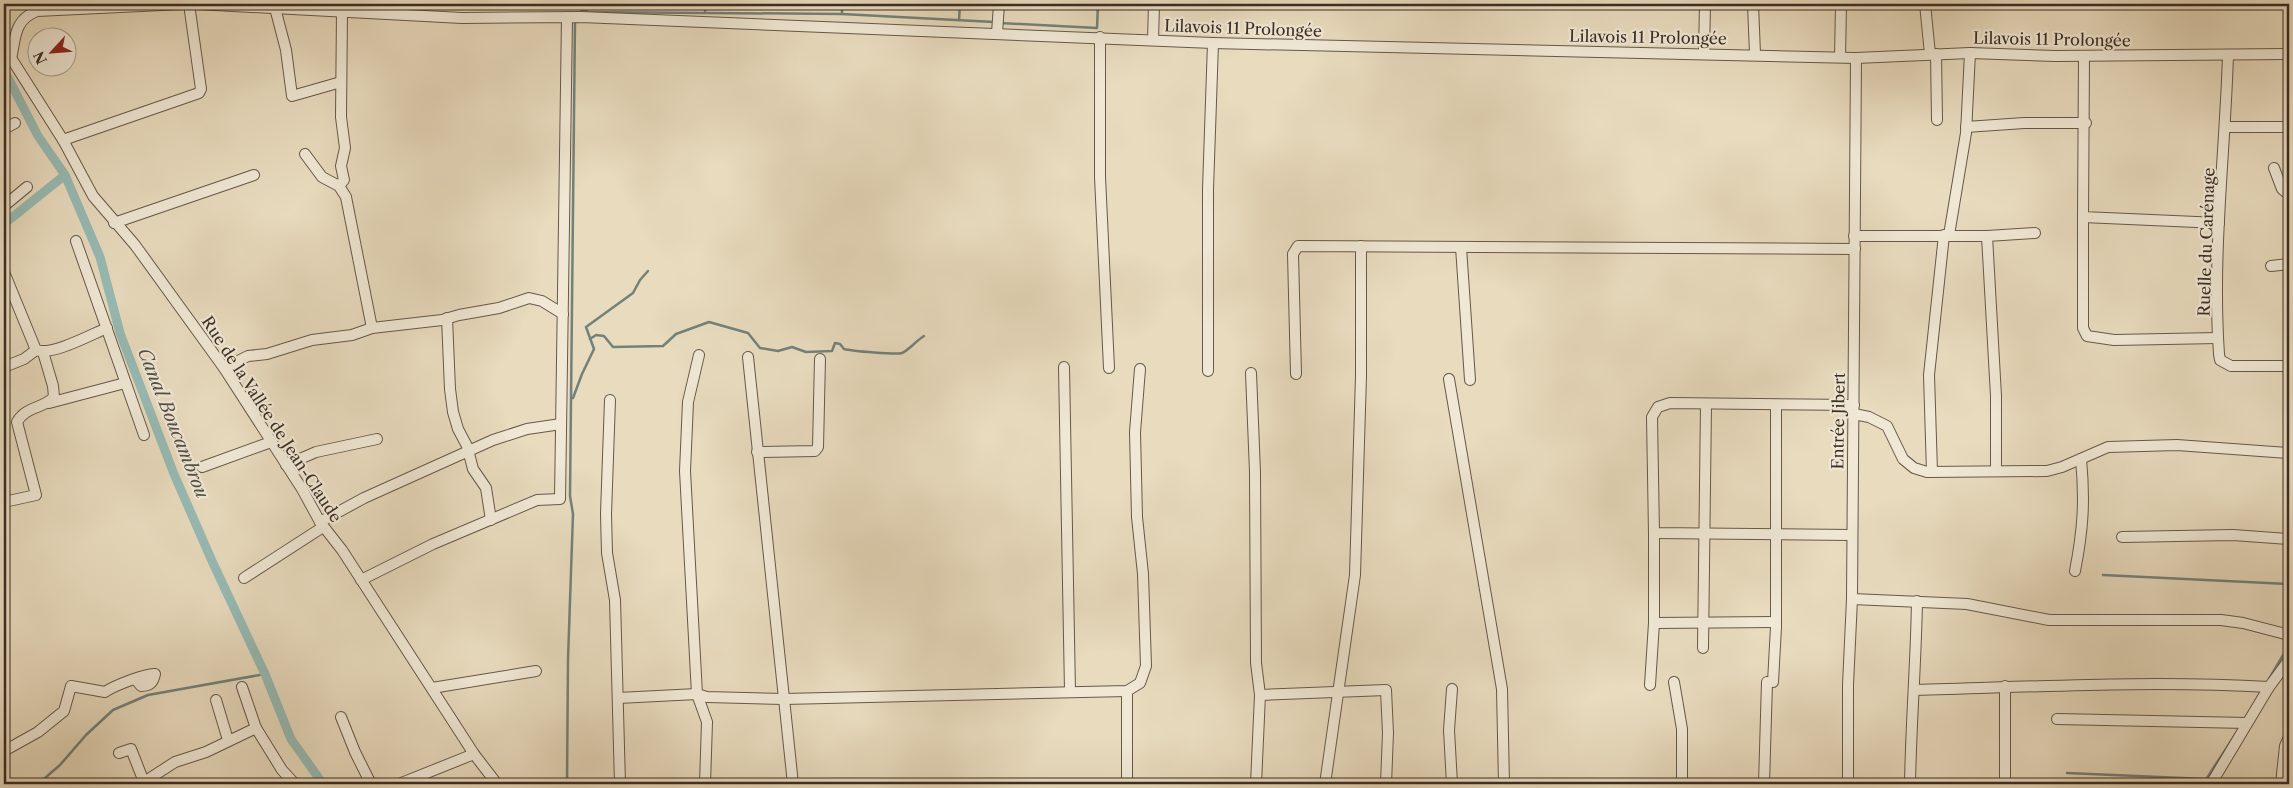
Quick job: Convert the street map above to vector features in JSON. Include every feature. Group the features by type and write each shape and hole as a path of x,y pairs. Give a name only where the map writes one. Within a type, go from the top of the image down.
{"street":[{"path":"11,59 19,26 25,16 37,11 183,4"},
{"path":"63,140 199,93 201,89 190,4"},
{"name":"Lilavois 11 Prolongée","path":"196,4 275,6 462,18 582,17 1213,43 1755,54 1856,58 1970,53 2084,56 2289,54"},
{"path":"998,33 999,4"},
{"path":"1153,40 1154,4"},
{"path":"1704,53 1705,4"},
{"path":"1753,4 1755,54"},
{"path":"1840,4 1840,57"},
{"path":"1925,4 1933,54 1937,120"},
{"path":"275,6 286,50 292,96 341,82"},
{"path":"339,186 344,180 342,166 345,148 341,117 342,11"},
{"path":"361,580 433,544 537,500 560,499 567,17"},
{"path":"1100,37 1100,177 1109,368"},
{"path":"1208,372 1208,189 1213,43"},
{"name":"Rue de la Vallée de Jean-Claude","path":"4,47 63,140 94,196 114,223 135,245 224,368 322,524 342,550 474,754 497,784"},
{"path":"1932,472 1929,375 1946,235 1966,127 1970,53"},
{"name":"Ruelle du Carénage","path":"2228,55 2226,127 2219,223 2218,338 2220,360 2231,366 2289,366"},
{"path":"2084,56 2086,123 2084,328 2087,336 2114,340 2218,338"},
{"name":"Entrée Jibert","path":"1848,784 1848,685 1852,599 1856,58"},
{"path":"4,129 15,123"},
{"path":"1966,127 2024,123 2086,123"},
{"path":"2226,127 2289,127"},
{"path":"305,154 322,177 339,186 346,197 372,328"},
{"path":"2274,168 2282,189 2289,195"},
{"path":"114,223 254,175"},
{"path":"4,206 27,187"},
{"path":"2084,217 2219,223"},
{"path":"1854,236 1987,236 2035,233"},
{"path":"1987,236 1996,396 1996,470"},
{"path":"76,240 144,435"},
{"path":"1296,374 1294,250 1302,245 1855,249"},
{"path":"1325,784 1355,574 1361,376 1361,246"},
{"path":"1461,247 1470,380"},
{"path":"2271,266 2289,264"},
{"path":"4,272 54,386 54,397 49,403"},
{"path":"224,368 248,356 267,354 312,340 352,335 372,328 447,318 500,308 529,298 542,301 563,314"},
{"path":"447,318 450,389 453,412 458,429 469,452 473,469 486,488 491,520"},
{"path":"4,367 40,351 107,328"},
{"path":"699,355 688,402 685,471 697,694 707,722 705,784"},
{"path":"748,357 792,784"},
{"path":"757,452 815,450 818,447 820,359"},
{"path":"1064,367 1070,691"},
{"path":"618,698 697,694 704,696 784,699 1127,691 1140,683 1146,666 1142,574 1137,517 1135,432 1140,369"},
{"path":"1250,373 1255,472 1256,663 1260,695 1256,784"},
{"path":"1449,379 1502,689 1504,784"},
{"path":"4,502 36,495 17,422 21,414 31,408 125,383"},
{"path":"610,400 606,514 607,554 615,600 620,784"},
{"path":"1650,685 1654,623 1652,417 1660,405 1670,403 1776,405 1854,409 1887,426 1904,459 1914,468 1932,472 2047,470 2062,467 2108,447 2157,446 2289,452"},
{"path":"1703,648 1706,534 1706,404"},
{"path":"1764,784 1770,682 1776,622 1776,405"},
{"path":"244,578 322,524 364,498 510,434 561,424"},
{"path":"286,466 316,452 376,440"},
{"path":"202,467 271,442"},
{"path":"2075,571 2082,530 2084,496 2081,459"},
{"path":"1654,534 1852,535"},
{"path":"2122,537 2233,535 2289,539"},
{"path":"1852,599 1967,604 2049,620 2221,620 2243,623 2289,635"},
{"path":"1910,784 1917,601"},
{"path":"1654,623 1776,622"},
{"path":"2211,784 2269,687 2289,660"},
{"path":"432,688 536,670"},
{"path":"4,751 38,732 64,711 71,686 105,692 115,685 136,680"},
{"path":"1674,682 1682,729 1682,784"},
{"path":"1915,690 2123,684 2269,687"},
{"path":"2005,686 2006,784"},
{"path":"242,687 256,728 282,770 295,784"},
{"path":"1452,689 1449,730 1452,784"},
{"path":"1260,695 1337,694 1386,690 1388,733 1386,784"},
{"path":"1127,691 1127,784"},
{"path":"216,700 228,740"},
{"path":"341,717 355,752 371,784"},
{"path":"2057,719 2247,723"},
{"path":"119,753 130,749 142,783 175,762 206,752 256,728"},
{"path":"2281,784 2288,743"},
{"path":"399,784 474,754"}],"waterway":[{"path":"336,4 576,7 587,12 842,14 994,22"},
{"path":"587,4 587,12"},
{"path":"705,12 706,4"},
{"path":"842,4 842,14"},
{"path":"959,20 960,4"},
{"path":"1000,23 1097,28 1098,4"},
{"path":"567,784 568,659 573,514 570,496 575,21"},
{"name":"Canal Boucambrou","path":"4,70 38,136 65,175 100,257 120,333 174,474 265,674 291,739 323,784"},
{"path":"4,224 65,175"},
{"path":"573,398 594,349 586,327 633,293 640,280 648,271"},
{"path":"590,339 596,335 604,336 613,347 663,346 676,334 709,322 748,333 760,348 778,351 792,347 806,352 832,351 835,343 849,350 902,353 924,336"},
{"path":"2103,575 2289,584"},
{"path":"2269,679 2289,645"},
{"path":"38,784 60,765 86,735 113,710 148,695 265,674"},
{"path":"2203,784 2235,735"},
{"path":"2067,773 2206,779"}]}
